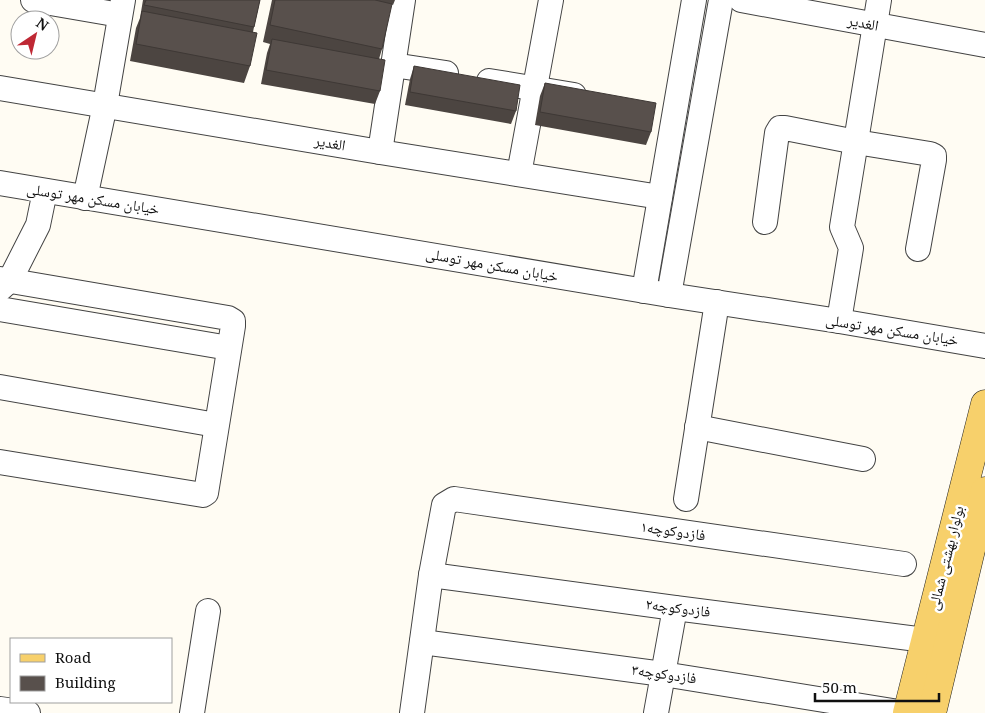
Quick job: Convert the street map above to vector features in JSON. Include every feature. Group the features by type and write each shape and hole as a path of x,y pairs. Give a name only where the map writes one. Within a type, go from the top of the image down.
{"main road":[{"name":"بولوار بهشتی شمالی","path":"906,713 985,404"},
{"name":"بولوار بهشتی شمالی","path":"932,713 985,491"}],"street":[{"path":"33,0 122,8 105,106 86,198"},
{"path":"518,174 551,0"},
{"path":"644,291 660,196 665,110 694,0"},
{"path":"669,295 721,0"},
{"name":"الغدیر","path":"741,0 985,45"},
{"path":"839,321 851,248 842,227 879,0"},
{"path":"380,152 394,65 396,8"},
{"path":"394,65 590,97"},
{"name":"الغدیر","path":"0,88 380,152 660,196"},
{"path":"765,222 778,133 780,128 785,128 934,156 918,249"},
{"name":"خیابان مسکن مهر توسلی","path":"0,183 985,346"},
{"path":"0,462 203,495 207,491 233,321 228,318 3,283 38,225 45,191"},
{"path":"686,499 717,302"},
{"path":"0,309 229,348"},
{"path":"0,387 216,424"},
{"path":"697,427 864,459"},
{"name":"فازدوکوچه۱","path":"431,575 444,505 454,498 904,564"},
{"path":"412,713 431,575"},
{"name":"فازدوکوچه۲","path":"431,575 925,640"},
{"path":"656,713 675,608"},
{"path":"192,713 208,611"},
{"name":"فازدوکوچه۳","path":"422,642 662,674 906,713"},
{"path":"0,709 28,713"}],"building":[{"path":"146,0 260,0 254,27 144,5"},
{"path":"275,0 375,0 392,4 382,49 270,25"},
{"path":"142,11 257,33 250,66 136,44"},
{"path":"272,39 385,60 380,91 266,70"},
{"path":"414,66 520,85 516,111 410,92"},
{"path":"545,83 656,103 651,132 540,112"}]}
